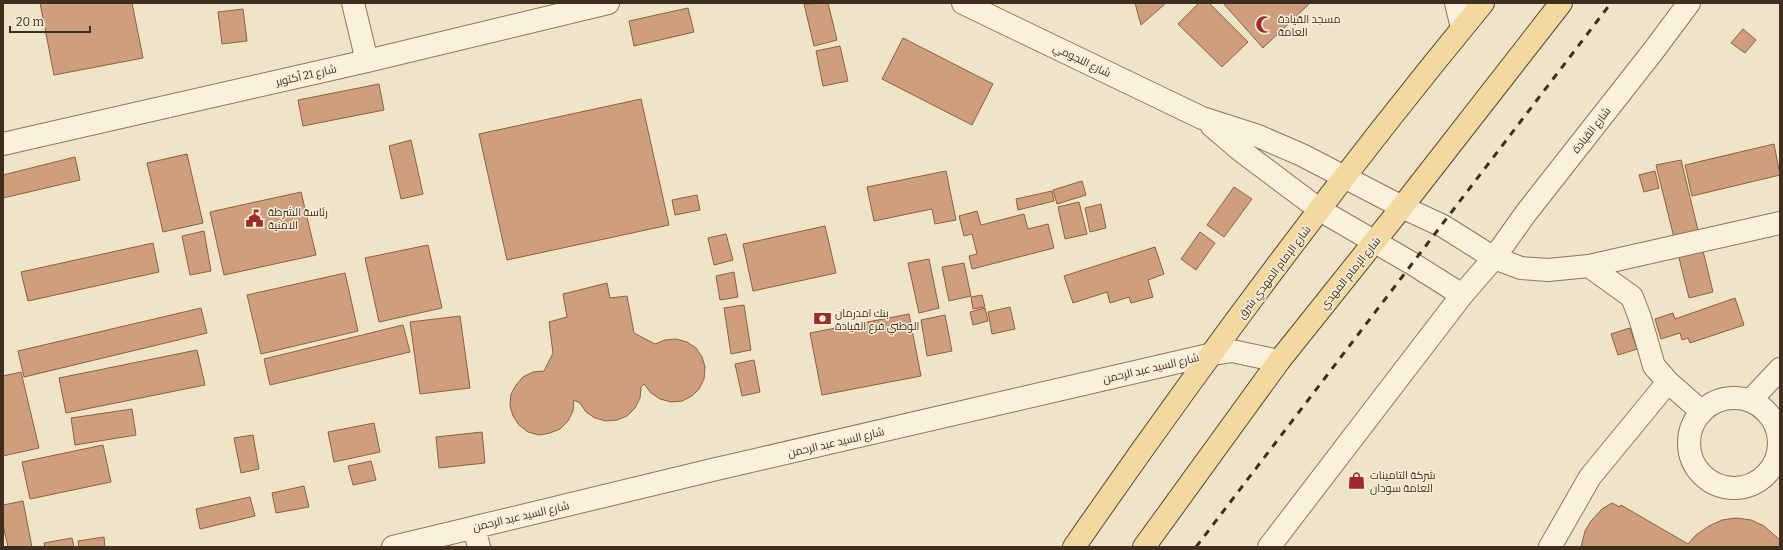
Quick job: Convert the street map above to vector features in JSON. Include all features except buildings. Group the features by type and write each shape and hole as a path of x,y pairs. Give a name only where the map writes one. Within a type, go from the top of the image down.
{"main road":[{"name":"شارع الإمام المهدي شرق","path":"1074,547 1213,354 1344,177 1483,3"},
{"name":"شارع الإمام المهدي","path":"1144,547 1279,361 1402,207 1561,3"}],"street":[{"path":"353,3 367,61"},
{"name":"شارع 21 أكتوبر","path":"3,144 367,61 608,3"},
{"name":"شارع النجومي","path":"963,3 1202,118 1258,136 1302,155 1402,207 1443,226 1494,258 1521,268 1548,270 1589,266 1780,222"},
{"path":"1456,3 1462,28"},
{"name":"شارع القيادة","path":"1269,547 1462,295 1494,258 1526,213 1689,3"},
{"name":"شارع النجومي","path":"1202,118 1240,150 1320,210 1414,264 1462,295"},
{"path":"1589,266 1632,297 1640,318 1654,366 1668,382 1702,412"},
{"name":"شارع السيد عبد الرحمن","path":"393,547 477,537 1213,354 1232,351 1279,361"},
{"path":"1750,401 1780,370"},
{"path":"1550,547 1590,477 1668,382"},
{"path":"1737,398 1750,401 1761,406 1778,427 1779,452 1775,464 1767,474 1756,482 1745,487 1732,488 1719,485 1708,480 1698,471 1692,460 1690,434 1694,422 1702,412 1712,404 1724,399 1737,398"}],"railway":[{"path":"1196,547 1611,3"}],"place":[{"name":"مسجد القيادة العامة","path":"1265,25"},
{"name":"رئاسة الشرطة الامنية","path":"255,218"},
{"name":"بنك امدرمان الوطني فرع القيادة","path":"822,319"},
{"name":"شركة التامينات العامة سودان","path":"1357,481"}]}
